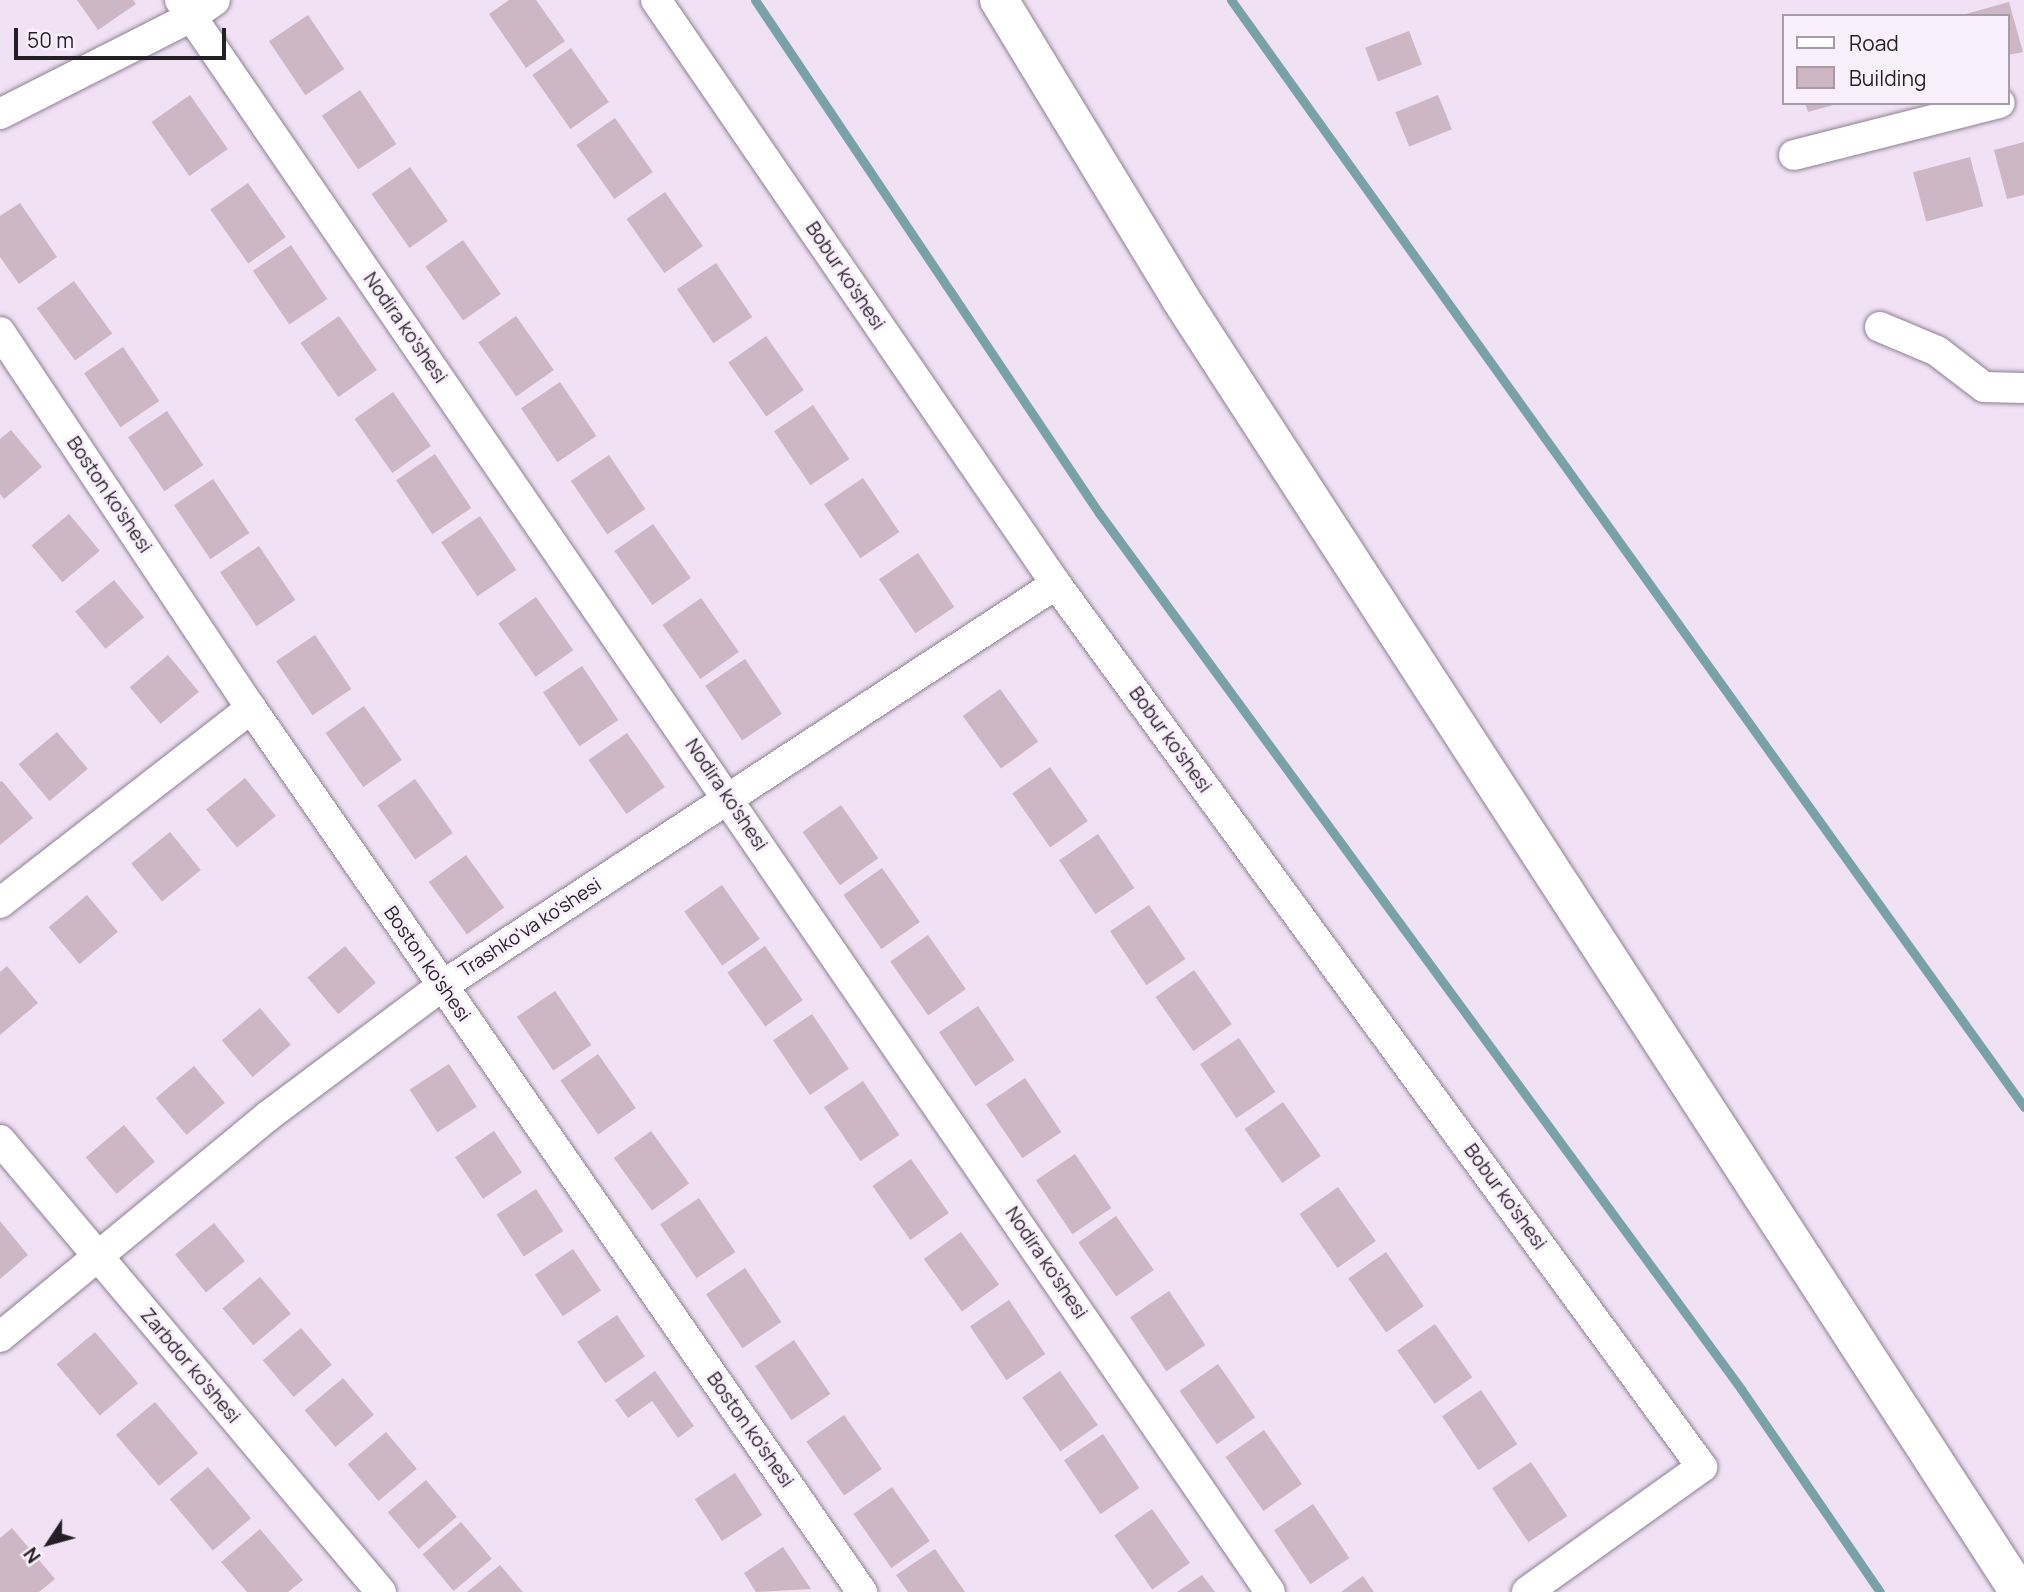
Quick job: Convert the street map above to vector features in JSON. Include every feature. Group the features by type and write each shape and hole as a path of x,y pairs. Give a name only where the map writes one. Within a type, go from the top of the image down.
{"highway":[{"path":"999,0 1180,298 2019,1592"}],"street":[{"name":"Bobur ko'shesi","path":"656,0 1056,584 1702,1467 1527,1592"},
{"path":"0,114 195,6"},
{"name":"Nodira ko'shesi","path":"195,6 729,800 1270,1592"},
{"path":"1794,155 1992,105"},
{"path":"1880,327 1937,351 1984,387 2024,388"},
{"name":"Boston ko'shesi","path":"2,340 251,708 862,1592"},
{"name":"Trashko'va ko'shesi","path":"0,1337 268,1116 442,986 1056,584"},
{"path":"0,903 251,708"},
{"name":"Zarbdor ko'shesi","path":"0,1140 381,1592"}],"building":[{"path":"77,0 133,0 136,4 98,30"},
{"path":"509,0 536,0 565,41 526,68 489,14"},
{"path":"2009,2 2023,52 2010,55 2010,14 1966,14"},
{"path":"308,15 344,69 305,95 269,41"},
{"path":"1409,31 1422,65 1378,81 1365,48"},
{"path":"571,48 609,102 570,129 532,75"},
{"path":"360,90 396,144 358,170 322,116"},
{"path":"190,95 228,149 189,176 151,122"},
{"path":"1438,95 1452,129 1409,147 1395,112"},
{"path":"1806,105 1833,105 1808,112"},
{"path":"615,118 653,172 614,199 576,145"},
{"path":"2024,142 2024,195 2007,199 1994,150"},
{"path":"1970,157 1983,206 1926,222 1913,172"},
{"path":"410,167 448,221 409,248 371,194"},
{"path":"248,183 286,237 248,263 210,209"},
{"path":"665,192 703,246 664,273 626,219"},
{"path":"20,203 57,257 19,284 0,257 0,216"},
{"path":"463,240 501,294 463,320 425,266"},
{"path":"291,245 327,299 289,325 253,271"},
{"path":"716,263 752,317 713,343 677,289"},
{"path":"74,281 112,334 75,361 37,308"},
{"path":"339,316 377,370 338,397 300,343"},
{"path":"516,316 554,370 516,396 478,342"},
{"path":"766,336 804,390 766,416 728,362"},
{"path":"123,347 159,401 120,427 84,373"},
{"path":"560,382 596,436 557,462 521,408"},
{"path":"393,392 431,446 392,473 354,419"},
{"path":"813,405 849,459 810,485 774,431"},
{"path":"167,411 203,465 164,491 128,437"},
{"path":"11,430 42,467 4,499 0,494 0,439"},
{"path":"435,454 471,508 432,534 396,480"},
{"path":"609,455 645,509 607,535 571,481"},
{"path":"863,478 899,532 860,558 824,504"},
{"path":"213,479 249,533 210,559 174,505"},
{"path":"69,514 100,551 62,582 31,545"},
{"path":"480,516 516,570 477,596 441,542"},
{"path":"653,524 691,578 652,605 614,551"},
{"path":"259,546 295,600 256,626 220,572"},
{"path":"918,553 954,607 915,633 879,579"},
{"path":"114,580 144,617 105,649 75,611"},
{"path":"536,597 573,650 536,677 498,623"},
{"path":"701,598 739,652 700,679 662,625"},
{"path":"315,635 351,689 312,715 276,661"},
{"path":"168,655 199,692 161,724 130,687"},
{"path":"745,659 782,714 742,741 705,686"},
{"path":"582,666 618,720 579,746 543,692"},
{"path":"1000,689 1038,742 1001,769 963,716"},
{"path":"364,706 402,760 363,787 325,733"},
{"path":"57,732 88,769 50,801 19,764"},
{"path":"627,733 665,787 626,814 588,760"},
{"path":"1050,767 1088,821 1050,847 1012,793"},
{"path":"245,778 276,816 237,848 206,809"},
{"path":"415,779 453,833 415,859 377,805"},
{"path":"2,781 33,818 0,845 0,782"},
{"path":"841,805 878,858 840,885 802,832"},
{"path":"170,832 201,870 162,902 131,863"},
{"path":"1098,834 1134,888 1095,914 1059,860"},
{"path":"466,855 504,908 467,935 429,882"},
{"path":"882,868 920,922 881,949 843,895"},
{"path":"722,885 760,939 722,965 684,911"},
{"path":"87,895 118,932 80,964 49,927"},
{"path":"1149,905 1185,959 1146,985 1110,931"},
{"path":"928,935 966,989 928,1015 890,961"},
{"path":"345,946 376,983 338,1014 307,977"},
{"path":"765,946 803,1000 765,1026 727,972"},
{"path":"7,966 38,1003 0,1035 0,972"},
{"path":"1194,970 1232,1024 1193,1051 1155,997"},
{"path":"555,991 591,1045 553,1071 517,1017"},
{"path":"978,1006 1014,1060 975,1086 939,1032"},
{"path":"260,1008 291,1045 253,1077 222,1040"},
{"path":"812,1014 849,1069 810,1095 773,1040"},
{"path":"1239,1038 1275,1092 1236,1118 1200,1064"},
{"path":"598,1054 636,1108 598,1134 560,1080"},
{"path":"449,1064 477,1107 437,1132 410,1090"},
{"path":"194,1066 225,1103 187,1135 156,1098"},
{"path":"1025,1078 1061,1132 1022,1158 986,1104"},
{"path":"863,1081 899,1135 860,1161 824,1107"},
{"path":"1283,1102 1321,1156 1282,1183 1244,1129"},
{"path":"124,1125 155,1162 117,1194 86,1157"},
{"path":"494,1131 522,1172 483,1199 455,1157"},
{"path":"651,1131 689,1184 652,1211 614,1158"},
{"path":"1075,1154 1111,1208 1072,1234 1036,1180"},
{"path":"911,1159 949,1213 910,1240 872,1186"},
{"path":"1338,1187 1376,1241 1337,1268 1299,1214"},
{"path":"536,1189 563,1231 524,1257 497,1215"},
{"path":"699,1198 735,1252 696,1278 660,1224"},
{"path":"1116,1216 1154,1270 1116,1296 1078,1242"},
{"path":"0,1221 28,1255 0,1279"},
{"path":"214,1223 245,1261 206,1293 175,1254"},
{"path":"961,1232 999,1285 962,1312 924,1259"},
{"path":"573,1249 601,1290 563,1316 535,1275"},
{"path":"1386,1252 1424,1306 1386,1332 1348,1278"},
{"path":"745,1268 781,1322 742,1348 706,1294"},
{"path":"260,1277 291,1314 253,1345 222,1308"},
{"path":"1169,1291 1205,1345 1166,1371 1130,1317"},
{"path":"1009,1300 1045,1354 1006,1380 970,1326"},
{"path":"617,1315 645,1356 605,1383 577,1342"},
{"path":"1435,1324 1472,1377 1435,1404 1397,1350"},
{"path":"301,1328 332,1365 294,1397 263,1360"},
{"path":"95,1332 138,1383 100,1415 57,1364"},
{"path":"794,1340 830,1394 791,1420 755,1366"},
{"path":"1218,1364 1255,1417 1217,1444 1179,1391"},
{"path":"655,1371 694,1426 678,1438 652,1401 628,1418 615,1400"},
{"path":"1060,1371 1098,1425 1060,1451 1022,1397"},
{"path":"343,1378 374,1415 336,1447 305,1410"},
{"path":"1481,1390 1517,1444 1478,1470 1442,1416"},
{"path":"155,1402 198,1453 159,1486 116,1435"},
{"path":"844,1415 882,1469 844,1495 806,1441"},
{"path":"1264,1430 1302,1484 1263,1511 1225,1457"},
{"path":"386,1432 417,1469 379,1501 348,1464"},
{"path":"1103,1434 1139,1488 1100,1514 1064,1460"},
{"path":"1531,1462 1567,1516 1528,1542 1492,1488"},
{"path":"208,1467 251,1518 213,1550 170,1499"},
{"path":"735,1473 762,1515 722,1541 695,1499"},
{"path":"426,1480 457,1517 419,1549 388,1512"},
{"path":"892,1487 930,1541 891,1568 853,1514"},
{"path":"1313,1504 1349,1558 1310,1584 1274,1530"},
{"path":"1152,1509 1190,1563 1152,1589 1114,1535"},
{"path":"461,1522 492,1559 454,1591 423,1554"},
{"path":"12,1528 55,1579 39,1592 0,1592 0,1538"},
{"path":"260,1529 303,1580 288,1592 247,1592 221,1562"},
{"path":"783,1547 811,1589 756,1592 744,1573"},
{"path":"935,1549 965,1592 908,1592 896,1575"},
{"path":"500,1565 523,1592 467,1592"},
{"path":"1202,1575 1215,1592 1177,1592"},
{"path":"1363,1576 1374,1592 1341,1592"}],"waterway":[{"path":"755,0 1099,513 1741,1389 1880,1592"},
{"path":"1231,0 2024,1107"}]}
